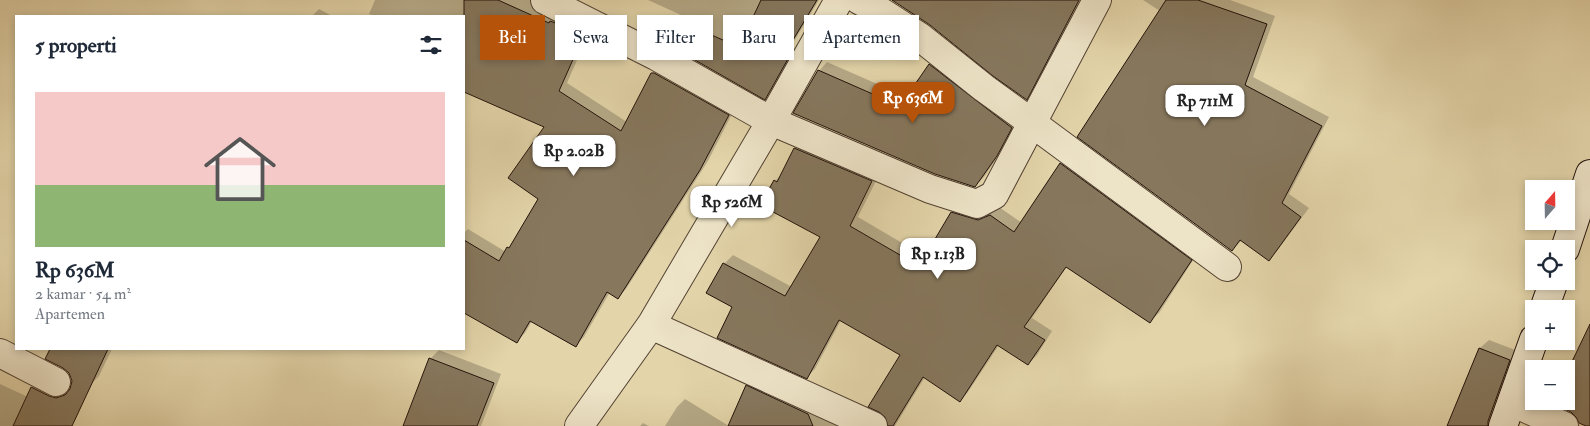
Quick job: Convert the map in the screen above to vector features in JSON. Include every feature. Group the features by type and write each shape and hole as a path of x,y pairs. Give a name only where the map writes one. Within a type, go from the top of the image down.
{"street":[{"path":"545,0 656,56 770,121 930,189 977,204 994,195 1097,0"},
{"path":"579,426 651,325 839,0"},
{"path":"859,0 884,13 920,37 984,88 1227,267"},
{"path":"1568,240 1590,174"},
{"path":"651,325 873,426"},
{"path":"1530,350 1508,414 1564,426"},
{"path":"0,353 56,382"}],"building":[{"path":"464,0 498,0 531,15 480,15 480,60 545,60 545,21 555,23 555,60 573,60 559,91 621,131 651,73 729,115 700,170 618,299 607,292 576,347 530,321 517,343 465,314 465,241 499,261 507,247 509,248 538,199 508,178 544,127 465,92"},
{"path":"761,0 817,0 808,15 804,15 804,22 794,38 794,15 754,15"},
{"path":"892,0 1079,0 1027,100 993,76 919,18 919,15 915,15"},
{"path":"1166,0 1198,0 1267,24 1245,85 1322,126 1282,203 1301,217 1269,261 1240,240 1232,251 1077,137"},
{"path":"713,36 723,40 723,60 787,60 765,100 695,60 713,60"},
{"path":"929,64 1012,128 997,156 975,187 935,174 793,113 818,70 900,106"},
{"path":"794,148 872,181 850,226 919,266 951,212 978,220 990,215 1014,232 1060,163 1192,260 1150,323 1066,267 1024,327 1045,340 1028,365 997,345 960,402 923,377 893,426 888,426 885,417 868,407 900,355 839,320 807,379 717,338 732,307 706,293 723,263 785,296 820,237 760,205 774,180 777,182"},
{"path":"1590,324 1590,426 1579,423 1576,417 1567,410 1575,410 1575,360 1573,360"},
{"path":"1479,348 1510,360 1488,421 1488,426 1447,426"},
{"path":"50,350 108,350 72,426 13,426 31,387 56,398 65,395 70,389 72,381 69,373 45,359"},
{"path":"429,358 494,383 477,426 403,426"},
{"path":"746,385 808,414 813,426 728,426"}]}
